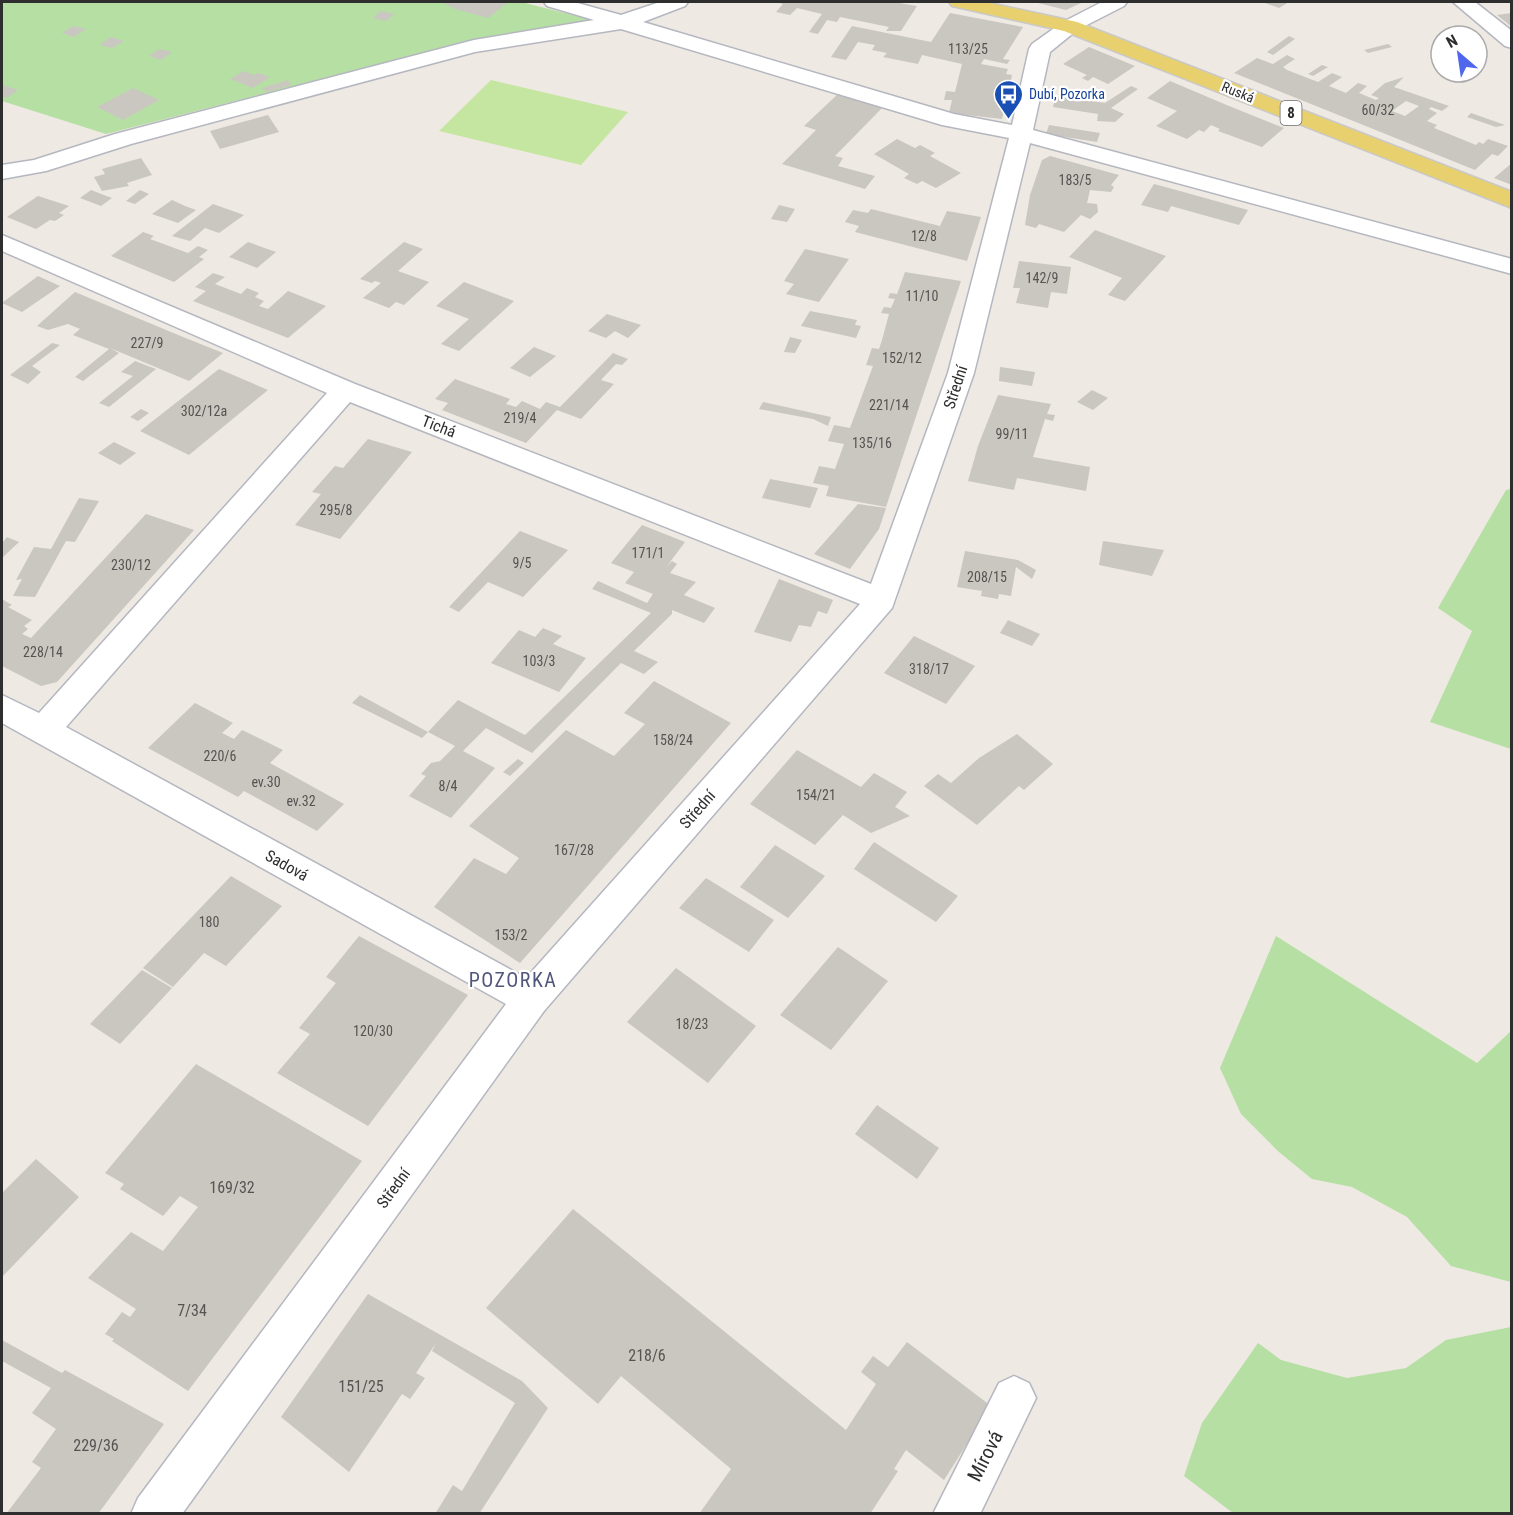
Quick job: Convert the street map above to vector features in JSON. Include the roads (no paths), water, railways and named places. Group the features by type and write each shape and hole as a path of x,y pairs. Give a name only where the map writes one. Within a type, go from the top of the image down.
{"main road":[{"name":"Ruská","path":"960,2 1070,26 1512,201"}],"street":[{"path":"554,2 950,120 1021,134 1512,267"},
{"path":"2,172 38,166 123,139 474,46 623,22 678,2"},
{"name":"Střední","path":"154,1514 531,999 880,600 961,373 1040,49 1070,26 1117,2"},
{"path":"1463,2 1512,42"},
{"name":"Tichá","path":"2,242 345,390 880,600"},
{"path":"44,731 345,390"},
{"name":"Sadová","path":"2,708 531,999"},
{"name":"Mírová","path":"956,1514 1014,1398"}],"place":[{"name":"Dubí, Pozorka","path":"1008,120"}],"district":[{"name":"POZORKA","path":"513,980"}]}
